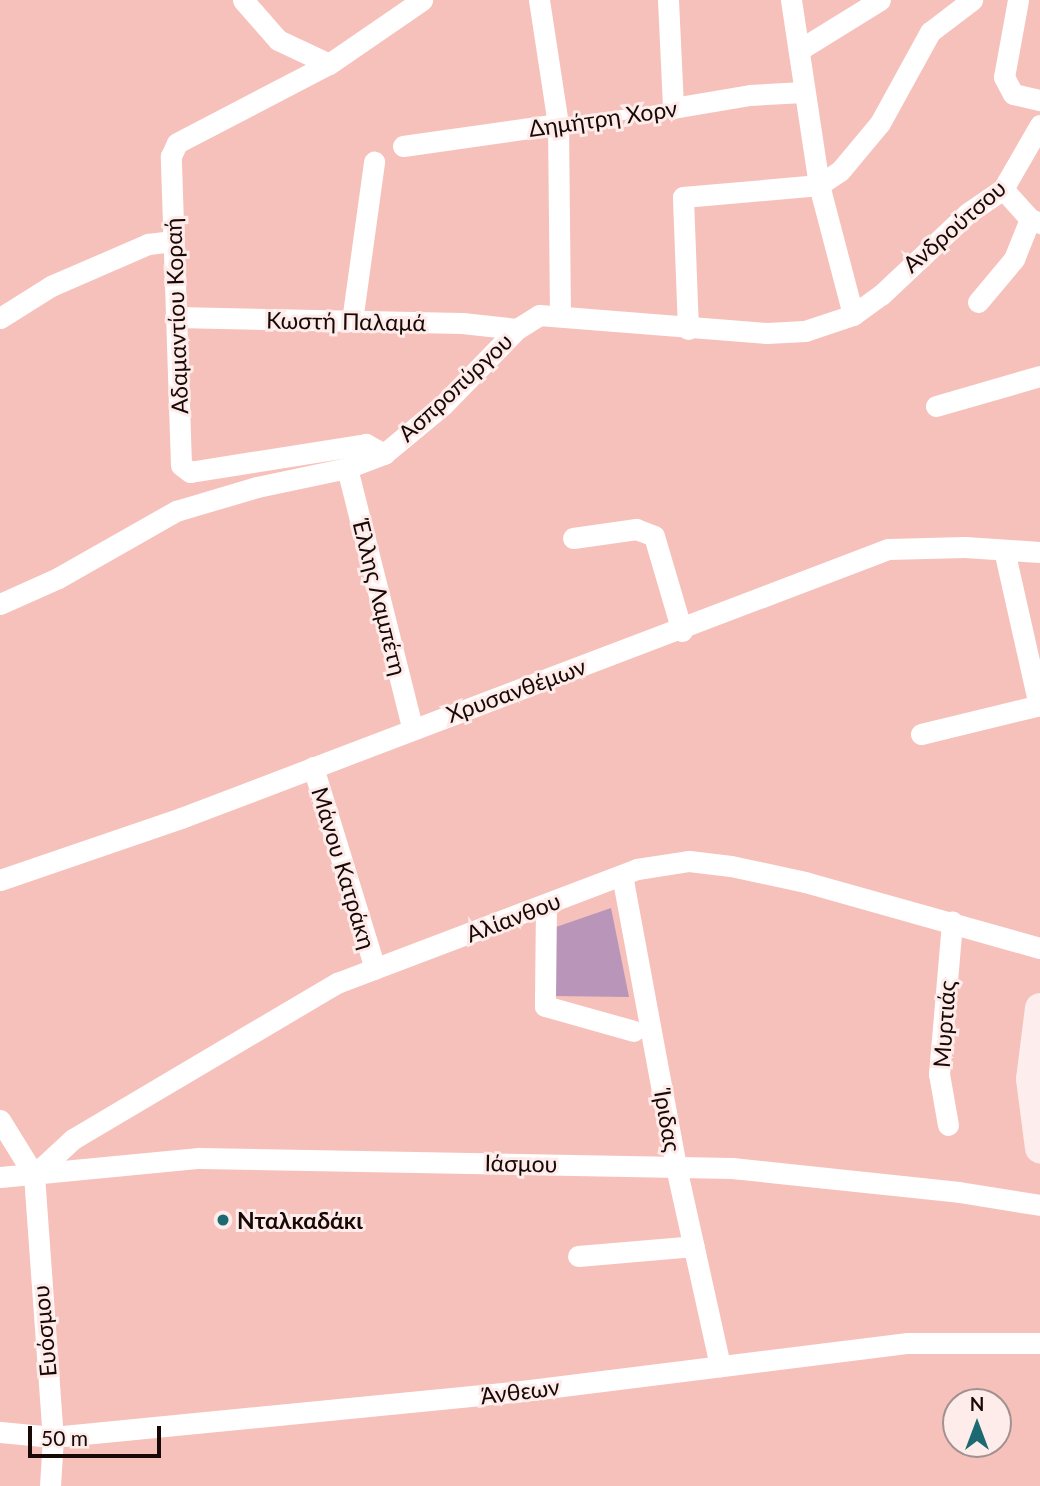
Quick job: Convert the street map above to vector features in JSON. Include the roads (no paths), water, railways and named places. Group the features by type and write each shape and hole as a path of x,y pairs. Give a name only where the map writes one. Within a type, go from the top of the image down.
{"main road":[{"path":"1040,1008 1031,1079 1040,1148"}],"street":[{"path":"243,0 278,40 330,64 422,0"},
{"path":"538,0 558,124 559,315"},
{"path":"668,0 673,108"},
{"path":"791,0 819,185 853,315"},
{"path":"799,50 880,0"},
{"path":"1018,0 1004,78 1013,94 1040,100"},
{"path":"688,329 683,197 819,185 858,154 930,32 968,1"},
{"name":"Αδαμαντίου Κοραή","path":"330,64 177,143 171,156 181,465 190,472 366,443 384,454"},
{"name":"Δημήτρη Χορν","path":"673,108 750,94 803,92"},
{"name":"Δημήτρη Χορν","path":"403,146 558,124"},
{"name":"Ανδρούτσου","path":"853,315 881,295 968,213 1003,189 1040,125"},
{"path":"352,321 374,162"},
{"path":"978,302 1014,260 1035,221 1003,189"},
{"path":"0,318 51,286 148,244 173,241"},
{"name":"Ασπροπύργου","path":"0,604 58,578 176,511 257,487 347,468 384,454 444,404 517,329 539,315 688,329 805,331 853,315"},
{"name":"Κωστή Παλαμά","path":"175,317 352,321 517,329"},
{"path":"936,406 1040,376"},
{"name":"Έλλης Λαμπέτη","path":"347,468 412,726"},
{"path":"573,538 636,529 654,536 682,631"},
{"name":"Χρυσανθέμων","path":"0,880 313,767 412,726 682,631 888,550 1040,552"},
{"path":"921,734 1039,705 1004,550"},
{"name":"Μάνου Κατράκη","path":"313,767 375,970"},
{"name":"Αλίανθου","path":"34,1175 73,1139 337,983 622,875 689,862 731,866 952,922 1040,948"},
{"name":"Ίριδας","path":"622,875 676,1167 720,1366"},
{"path":"547,904 545,1006 634,1031"},
{"name":"Μυρτιάς","path":"948,1125 939,1074 952,922"},
{"path":"0,1120 34,1175"},
{"name":"Ιάσμου","path":"0,1177 199,1158 732,1168 959,1192 1040,1205"},
{"name":"Ευόσμου","path":"34,1175 54,1437 50,1486"},
{"path":"578,1256 694,1245"},
{"name":"Άνθεων","path":"0,1432 54,1437 514,1392 908,1343 1040,1343"}],"lane":[{"name":"Δημήτρη Χορν","path":"558,124 673,108"}],"place":[{"name":"Νταλκαδάκι","path":"223,1220"}]}
